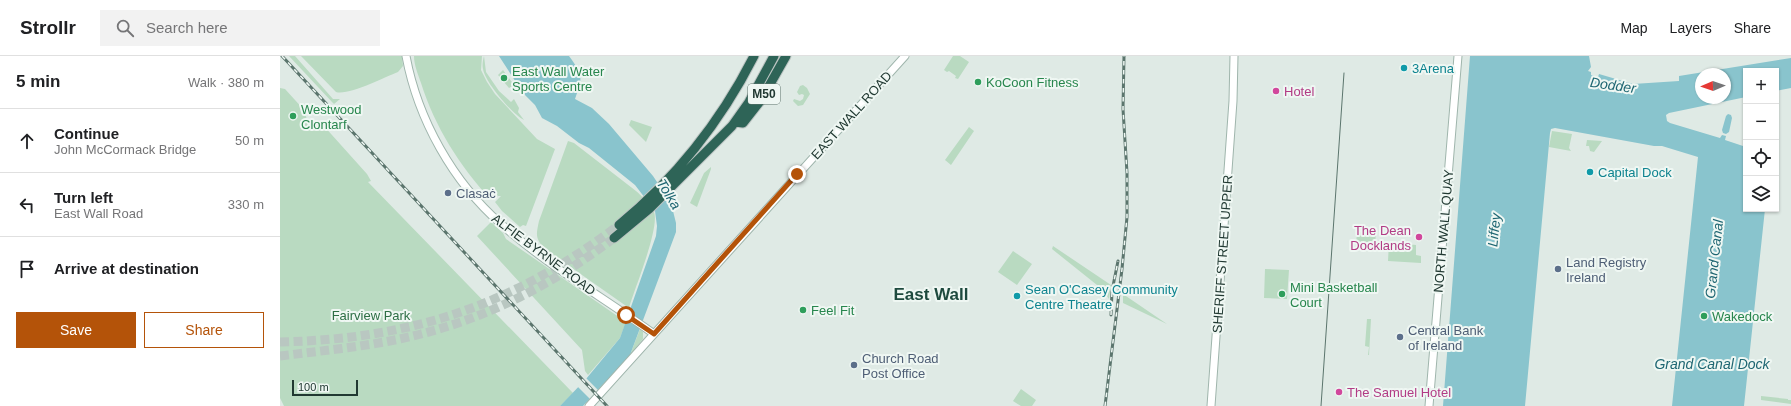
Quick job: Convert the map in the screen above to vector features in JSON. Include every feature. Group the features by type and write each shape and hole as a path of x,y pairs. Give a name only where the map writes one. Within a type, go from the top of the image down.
{"highway":[{"name":"M50","path":"667,186 713,126 754,56"},
{"name":"M50","path":"614,238 667,186 708,152 735,122 749,102 774,56"},
{"name":"M50","path":"735,122 743,123 754,111 786,56"},
{"name":"M50","path":"619,225 647,206"}],"main road":[{"name":"ALFIE BYRNE ROAD","path":"406,56 413,86 429,126 440,148 468,190 507,230 654,334"},
{"name":"EAST WALL ROAD","path":"589,406 905,56"},
{"name":"SHERIFF STREET UPPER","path":"1210,406 1233,101 1232,91 1234,56"},
{"name":"SHERIFF STREET UPPER","path":"1233,101 1236,91 1238,56"},
{"name":"NORTH WALL QUAY","path":"1429,406 1458,56"}],"green space":[{"path":"289,56 295,56 333,99 340,99 334,104"},
{"path":"301,56 402,56 403,66 398,72 357,89 336,92"},
{"path":"414,56 482,56 481,70 495,94 537,139 555,149 526,226 523,225 520,227 502,211 495,202 501,196 491,200 458,159 433,115 417,73"},
{"path":"484,56 486,72 499,91 511,102 514,99 519,108 518,112 524,120 506,105 489,82 483,67"},
{"path":"953,56 960,56 969,62 958,79 955,78 956,76 949,71 947,72 944,70"},
{"path":"503,70 514,85 509,88 498,75"},
{"path":"803,85 807,88 810,94 803,105 798,106 793,101 794,99 800,101 803,99 804,95 799,95 797,92 800,86"},
{"name":"Fairview Park","path":"280,88 285,89 305,111 307,121 323,125 367,174 371,181 368,182 573,393 560,406 284,406 280,398"},
{"path":"631,120 652,127 646,142 629,125"},
{"path":"969,127 974,131 951,165 945,160"},
{"path":"1552,131 1572,134 1569,148 1571,151 1549,147"},
{"path":"1587,140 1602,141 1594,152 1590,151 1589,146 1586,146"},
{"path":"568,141 574,143 636,191 654,212 655,220 650,245 629,308 545,249 539,242 537,233 539,221"},
{"path":"711,167 697,207 690,203 704,173"},
{"path":"491,222 503,233 506,239 626,322 620,338 588,375 585,371 582,350 477,236"},
{"path":"1357,232 1376,233 1375,245 1356,245"},
{"path":"1389,242 1416,245 1416,255 1421,256 1421,263 1388,261"},
{"path":"1053,246 1111,285 1109,299 1102,289 1052,249"},
{"path":"1013,251 1032,264 1017,285 998,272"},
{"path":"1265,269 1289,270 1287,299 1264,298"},
{"path":"1123,294 1167,324 1123,303"},
{"path":"1367,319 1371,319 1369,355 1369,347 1365,346"},
{"path":"640,329 643,332 643,339 630,355"},
{"path":"1021,389 1036,400 1032,406 1021,406 1013,401"},
{"path":"1761,396 1788,399 1791,400 1791,404 1761,400"}],"water":[{"path":"499,56 569,56 577,68 580,76 575,99 592,108 609,124 653,176 671,203 676,223 676,232 630,355 583,406 560,406 586,379 620,338 656,236 657,226 655,211 635,185 589,148 579,143 557,126 542,118 535,105 523,93"},
{"path":"1470,56 1589,56 1591,67 1588,71 1591,72 1591,75 1598,77 1599,74 1633,84 1679,81 1679,76 1695,73 1695,104 1712,104 1669,113 1666,115 1667,121 1720,138 1722,135 1726,136 1725,140 1743,146 1743,212 1765,212 1744,406 1672,406 1698,157 1662,146 1654,146 1555,128 1551,129 1550,133 1525,406 1443,406"},
{"path":"1791,58 1791,88 1779,90 1779,68 1743,68 1743,98 1731,100 1731,68 1729,68"},
{"path":"1728,114 1731,115 1732,118 1729,132 1726,134 1723,133 1722,130"}],"pier":[{"path":"585,377 599,391 591,400 576,385"}],"tunnel":[{"path":"280,342 374,334 418,325 460,312 500,296 540,277 579,253 619,225"},
{"path":"280,356 386,342 447,327 473,318 522,296 546,283 592,254 614,238"}],"tram line":[{"path":"1321,406 1344,73"}],"railway":[{"path":"282,56 607,406"},
{"path":"1105,406 1127,217 1127,173 1123,109 1124,56"},
{"path":"1111,315 1112,291 1118,261"}],"place":[{"name":"3Arena","path":"1404,68"},
{"name":"East Wall Water Sports Centre","path":"504,78"},
{"name":"KoCoon Fitness","path":"978,82"},
{"name":"Hotel","path":"1276,91"},
{"name":"Westwood Clontarf","path":"293,116"},
{"name":"Capital Dock","path":"1590,172"},
{"name":"Clasaċ","path":"448,193"},
{"name":"The Dean Docklands","path":"1419,237"},
{"name":"Land Registry Ireland","path":"1558,269"},
{"name":"Mini Basketball Court","path":"1282,294"},
{"name":"Sean O'Casey Community Centre Theatre","path":"1017,296"},
{"name":"Feel Fit","path":"803,310"},
{"name":"Wakedock","path":"1704,316"},
{"name":"Central Bank of Ireland","path":"1400,337"},
{"name":"Church Road Post Office","path":"854,365"},
{"name":"The Samuel Hotel","path":"1339,392"}],"district":[{"name":"East Wall","path":"931,294"}],"route":[{"path":"626,315 654,334 797,174"}],"water label":[{"name":"Dodder","path":"1613,85"},
{"name":"Tolka","path":"669,194"},
{"name":"Liffey","path":"1494,230"},
{"name":"Grand Canal","path":"1714,259"},
{"name":"Grand Canal Dock","path":"1712,364"}]}
